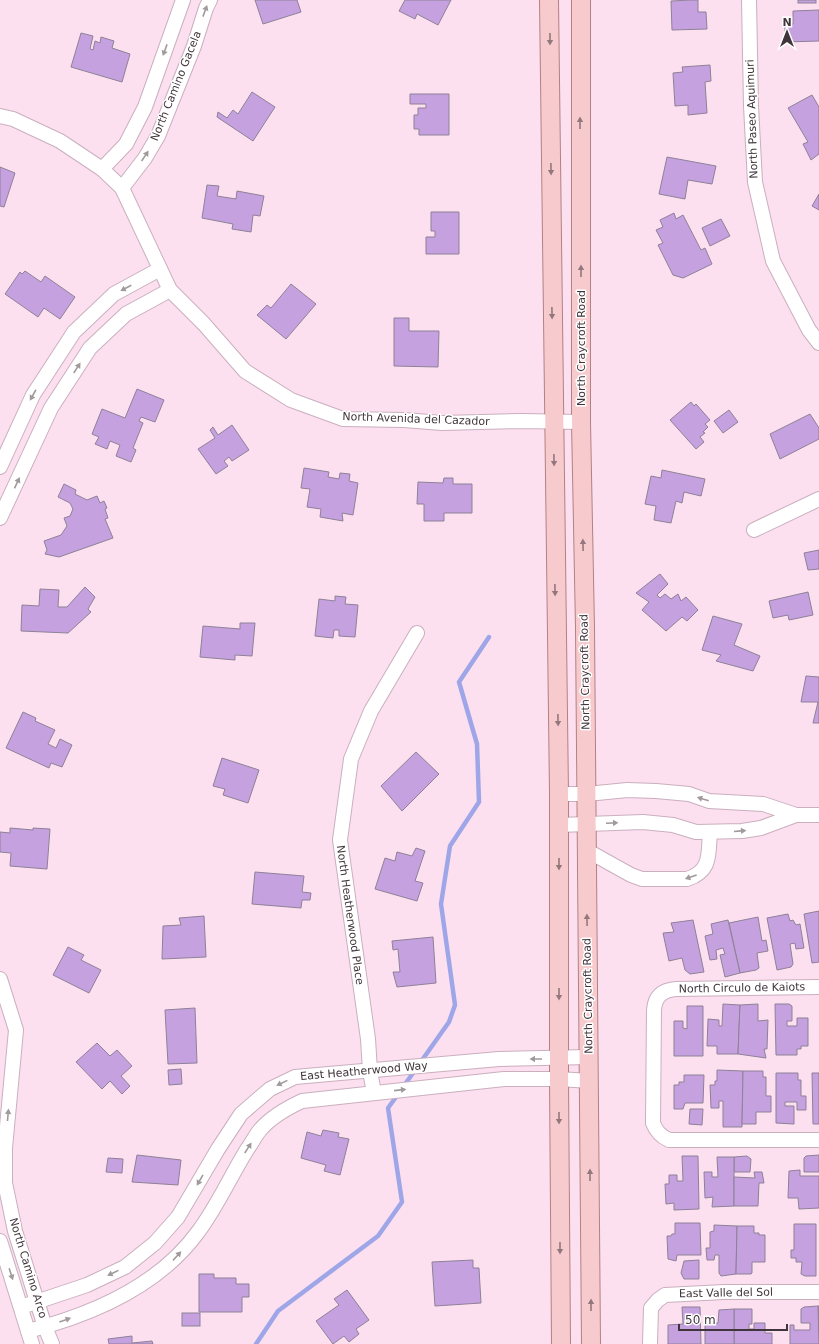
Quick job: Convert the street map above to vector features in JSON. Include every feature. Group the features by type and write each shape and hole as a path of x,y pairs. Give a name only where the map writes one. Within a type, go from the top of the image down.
{"main road":[{"path":"549,0 559,794 561,1344"},
{"name":"North Craycroft Road","path":"581,0 581,422 587,794 586,850 590,1081 591,1344"}],"street":[{"name":"North Camino Gacela","path":"102,169 126,144 145,107 183,0"},
{"name":"North Camino Gacela","path":"122,188 145,158 158,136 194,46 210,0"},
{"name":"North Paseo Aquimuri","path":"749,0 754,182 773,261 809,330 819,343"},
{"name":"North Avenida del Cazador","path":"0,116 13,119 60,141 102,169 122,188 170,290 204,324 245,371 291,400 343,419 404,420 442,423 581,422"},
{"path":"0,467 33,395 74,332 114,294 160,269"},
{"path":"0,518 51,408 90,348 126,314 170,290"},
{"path":"8,450 24,467"},
{"path":"754,530 819,499"},
{"name":"North Heatherwood Place","path":"374,1093 370,1070 368,1039 340,840 351,759 371,711 417,633"},
{"path":"559,794 656,790 689,794 709,801 763,804 796,815 819,815"},
{"path":"559,825 643,822 673,825 696,832 742,831 761,828 796,815"},
{"path":"586,850 631,875 642,879 687,879 694,877 702,871 707,862 710,832"},
{"name":"North Camino Arco","path":"0,979 16,1030 5,1148 5,1183 15,1231 45,1327 52,1344"},
{"name":"North Circulo de Kaiots","path":"819,987 676,989 668,990 660,994 654,1003 653,1123 656,1130 663,1138 669,1140 819,1140"},
{"name":"East Heatherwood Way","path":"21,1308 87,1285 125,1267 155,1243 178,1218 218,1149 241,1114 270,1089 295,1077 499,1059 559,1059 589,1057"},
{"name":"East Heatherwood Way","path":"30,1338 45,1327 97,1308 138,1288 172,1261 198,1232 260,1130 283,1110 302,1101 504,1079 559,1079 590,1081"},
{"name":"North Camino Arco","path":"0,1241 30,1338"},
{"name":"East Valle del Sol","path":"650,1344 651,1308 665,1295 724,1292 819,1292"}],"building":[{"path":"255,0 297,0 301,12 263,24"},
{"path":"405,0 451,0 438,25 417,14 415,19 399,11"},
{"path":"698,0 698,12 706,12 707,29 672,30 671,1"},
{"path":"798,0 816,0 816,3 798,3"},
{"path":"819,10 819,41 785,42 785,24 793,24 793,11"},
{"path":"81,33 93,36 90,49 93,50 95,41 100,43 101,37 114,41 112,48 130,54 122,82 71,67"},
{"path":"710,65 711,81 705,82 707,113 688,115 688,105 675,106 673,73 683,72 682,67"},
{"path":"252,92 275,107 253,141 217,117 218,112 227,118 233,110 238,114"},
{"path":"410,94 449,94 449,135 419,135 419,129 414,129 414,115 418,115 418,108 426,108 426,104 410,104"},
{"path":"812,95 819,107 819,154 811,160 803,144 808,142 788,108"},
{"path":"667,157 716,166 712,184 688,180 685,199 659,194"},
{"path":"0,167 15,173 4,207 0,206"},
{"path":"207,185 219,186 217,196 236,199 237,191 264,196 260,216 253,215 251,232 232,229 233,224 202,218"},
{"path":"819,194 819,210 812,206"},
{"path":"431,212 459,212 459,254 426,254 426,237 435,237 435,231 431,231"},
{"path":"674,213 676,219 683,215 701,250 705,248 712,264 683,278 673,275 658,245 663,243 656,230 663,227 660,220"},
{"path":"721,219 730,236 710,246 702,228"},
{"path":"25,271 41,282 45,276 75,297 60,319 44,308 38,317 5,294 20,272 22,274"},
{"path":"291,284 316,304 286,339 257,315 267,305 271,308"},
{"path":"394,318 409,318 409,331 439,331 438,367 394,366"},
{"path":"137,389 164,400 155,422 141,417 139,421 143,423 133,448 136,450 131,462 116,456 120,445 110,441 107,449 95,444 99,437 92,434 102,409 125,418"},
{"path":"691,402 694,406 696,404 710,420 705,424 708,427 703,432 705,433 700,437 704,442 696,449 670,420"},
{"path":"729,410 738,422 723,433 714,421"},
{"path":"810,414 819,428 819,439 780,459 770,434"},
{"path":"232,425 249,450 232,461 229,457 224,461 228,466 216,474 198,449 215,438 210,430 213,427 218,435"},
{"path":"304,468 329,472 328,477 339,479 340,473 350,474 349,481 358,483 353,515 342,513 343,521 320,517 321,509 307,507 310,489 301,488"},
{"path":"662,470 705,479 701,496 684,492 682,503 676,501 671,523 654,520 656,506 645,504 651,476 661,478"},
{"path":"444,478 453,478 453,484 472,484 472,513 444,513 444,521 424,521 424,504 417,504 418,482 443,483"},
{"path":"64,484 76,490 75,494 87,500 97,496 100,503 104,501 107,508 105,509 108,518 105,519 113,538 59,557 45,554 47,550 44,541 61,535 67,526 64,518 70,516 73,509 70,503 58,497"},
{"path":"819,550 819,569 808,570 804,553"},
{"path":"660,574 668,584 657,595 660,598 665,594 671,599 678,594 681,601 686,597 698,610 687,621 682,617 666,631 642,610 649,602 636,593"},
{"path":"85,587 95,597 88,609 91,612 68,633 21,631 22,605 39,606 40,589 59,590 58,607 67,607"},
{"path":"808,592 813,615 789,620 788,615 773,618 769,601"},
{"path":"335,596 346,597 345,604 358,605 355,637 339,636 339,630 334,630 333,638 315,636 319,599 335,601"},
{"path":"713,616 742,624 734,645 760,656 753,671 716,661 721,655 702,650"},
{"path":"240,623 255,623 252,656 235,655 235,660 200,657 203,626 240,629"},
{"path":"806,676 819,677 819,723 813,723 818,702 801,702"},
{"path":"23,712 36,718 35,721 55,730 48,744 56,748 60,739 72,745 62,767 51,763 49,768 6,748"},
{"path":"416,752 439,774 402,811 381,786"},
{"path":"222,758 259,770 248,803 223,795 225,789 213,786"},
{"path":"10,828 33,830 33,828 50,829 47,869 10,866 11,853 0,852 0,832 10,833"},
{"path":"416,848 425,851 415,881 423,883 417,901 375,889 385,858 395,861 397,852 412,856"},
{"path":"255,872 304,876 302,892 311,893 310,900 302,900 301,908 252,904"},
{"path":"819,911 819,962 812,963 804,914"},
{"path":"788,914 790,921 793,920 796,925 800,924 804,948 796,949 795,943 790,944 793,964 791,967 777,970 767,918"},
{"path":"204,916 206,957 162,959 163,926 181,925 179,918"},
{"path":"758,917 762,941 766,940 768,951 757,953 759,968 740,973 729,923"},
{"path":"693,920 704,972 690,974 685,970 682,958 669,961 663,933 674,932 671,923"},
{"path":"728,920 740,973 725,977 720,955 725,954 723,948 716,950 717,959 710,960 705,936 713,934 711,924"},
{"path":"433,937 436,983 397,987 393,972 400,972 398,949 393,950 392,941"},
{"path":"68,947 84,955 81,960 101,970 89,993 53,975"},
{"path":"723,1004 740,1005 738,1054 717,1054 717,1046 707,1046 708,1019 719,1020 719,1026 722,1026"},
{"path":"758,1004 758,1021 768,1020 767,1049 764,1049 766,1058 738,1054 740,1005"},
{"path":"775,1004 789,1004 792,1006 792,1021 787,1021 787,1026 797,1026 797,1018 808,1018 808,1046 801,1046 801,1049 797,1049 797,1055 776,1055"},
{"path":"687,1006 703,1006 703,1056 674,1056 674,1021 683,1021 683,1028 687,1029"},
{"path":"195,1008 197,1063 168,1064 165,1010"},
{"path":"97,1043 110,1056 117,1050 132,1066 121,1076 130,1086 122,1094 110,1081 102,1089 76,1062"},
{"path":"181,1069 182,1084 169,1085 168,1070"},
{"path":"717,1070 743,1071 742,1127 723,1127 723,1101 719,1101 719,1108 711,1108 710,1085 715,1085 715,1081 717,1081"},
{"path":"743,1071 763,1071 763,1077 766,1077 766,1096 771,1096 771,1112 756,1112 756,1124 742,1124"},
{"path":"776,1073 798,1073 798,1080 801,1080 801,1096 806,1096 806,1110 797,1110 797,1102 785,1102 785,1106 794,1106 794,1124 776,1123"},
{"path":"812,1073 819,1073 819,1124 813,1124"},
{"path":"684,1075 704,1075 703,1103 685,1103 683,1109 674,1109 674,1085 679,1085 679,1082 684,1082"},
{"path":"690,1109 703,1109 702,1125 689,1124"},
{"path":"323,1130 339,1133 338,1137 349,1139 340,1175 324,1171 326,1165 301,1158 307,1132 321,1136"},
{"path":"137,1155 181,1160 178,1185 132,1182"},
{"path":"819,1155 819,1172 804,1172 804,1158 806,1156"},
{"path":"682,1156 698,1156 699,1209 674,1210 674,1203 666,1204 665,1184 669,1184 669,1175 677,1175 677,1181 683,1181"},
{"path":"747,1156 751,1159 750,1172 734,1172 734,1157"},
{"path":"717,1157 734,1157 734,1206 712,1207 713,1197 705,1198 704,1172 712,1172 712,1177 718,1177"},
{"path":"108,1158 123,1159 122,1173 106,1172"},
{"path":"800,1170 800,1176 819,1176 819,1208 799,1209 798,1198 788,1198 789,1171"},
{"path":"754,1172 762,1172 764,1183 759,1183 758,1206 734,1206 734,1177 755,1178"},
{"path":"675,1223 700,1223 701,1255 677,1255 676,1261 668,1259 667,1236 675,1234"},
{"path":"794,1224 816,1224 816,1276 805,1276 801,1274 802,1262 796,1262 796,1258 791,1258 791,1250 794,1250"},
{"path":"714,1225 737,1226 736,1274 721,1276 719,1273 719,1255 715,1255 714,1260 707,1260 706,1248 710,1248 710,1232 714,1231"},
{"path":"737,1226 754,1226 754,1233 765,1235 765,1262 752,1262 751,1274 736,1274"},
{"path":"473,1260 473,1268 479,1268 481,1303 435,1306 432,1262"},
{"path":"699,1260 699,1279 684,1279 681,1273 684,1261"},
{"path":"199,1274 214,1274 214,1278 236,1278 236,1284 249,1284 249,1297 242,1297 242,1312 199,1312"},
{"path":"347,1290 369,1320 356,1329 359,1334 349,1342 344,1336 333,1344 316,1321 339,1305 334,1299"},
{"path":"818,1306 819,1306 819,1344"},
{"path":"818,1306 819,1344 790,1344 790,1325 794,1325 794,1330 810,1330 810,1323 801,1323 801,1309 804,1307"},
{"path":"682,1307 700,1307 701,1344 668,1344 668,1325 683,1324"},
{"path":"734,1309 752,1309 752,1324 749,1324 749,1329 754,1329 754,1323 765,1323 765,1333 772,1333 772,1344 734,1344"},
{"path":"734,1309 734,1344 705,1344 705,1325 718,1323 719,1310"},
{"path":"182,1313 200,1313 200,1326 182,1326"},
{"path":"132,1336 132,1343 152,1341 153,1344 109,1344 108,1339"}],"waterway":[{"path":"420,1063 449,1022 455,1005 441,904 450,846 479,802 477,744 459,682 489,637"},
{"path":"403,1087 416,1069"},
{"path":"256,1344 278,1311 378,1236 402,1202 388,1108 399,1093"}]}
